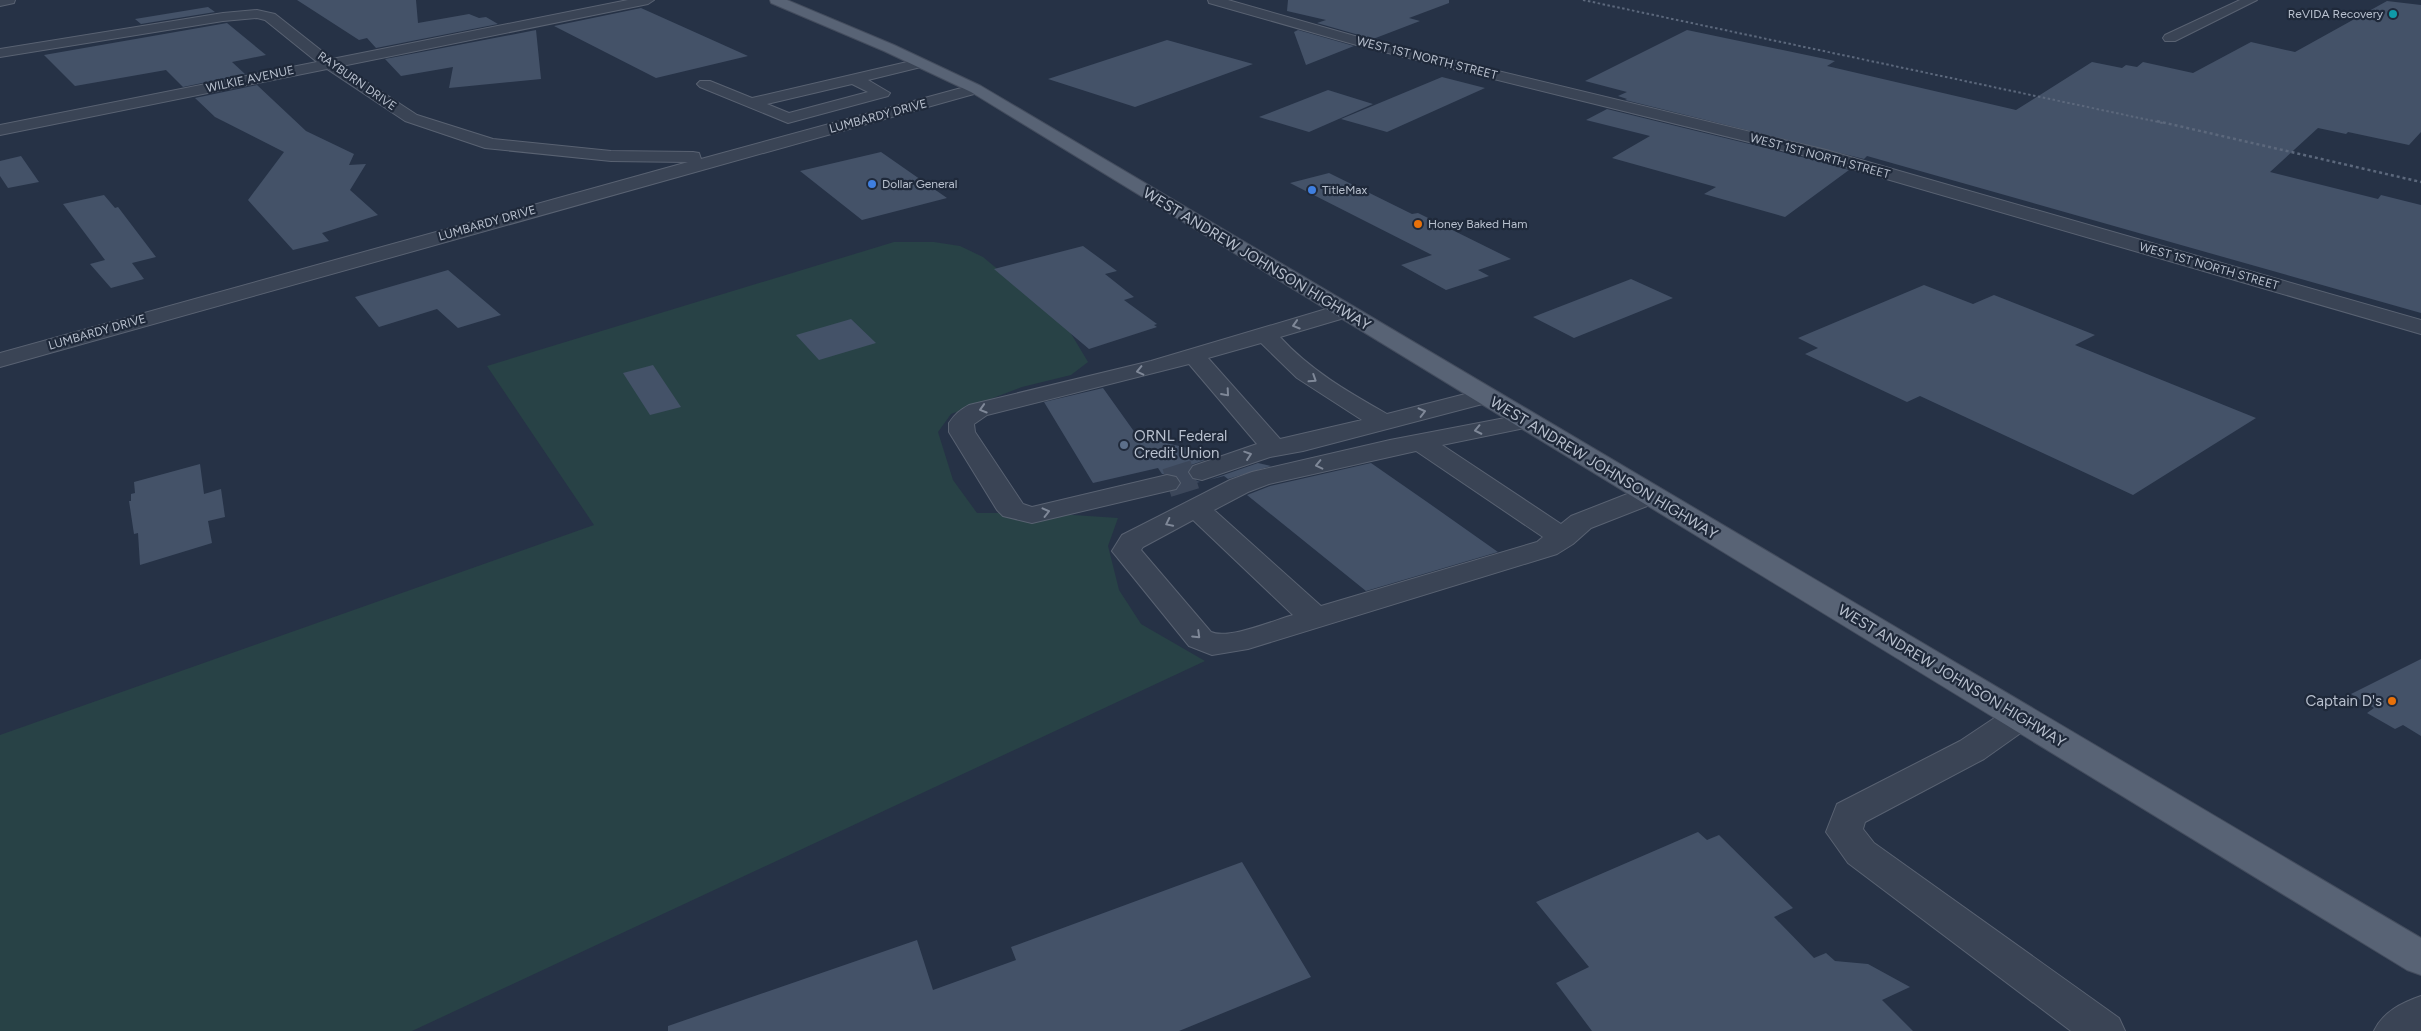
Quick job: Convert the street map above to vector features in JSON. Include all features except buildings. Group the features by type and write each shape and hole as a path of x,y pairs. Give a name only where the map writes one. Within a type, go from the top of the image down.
{"main road":[{"name":"WEST ANDREW JOHNSON HIGHWAY","path":"776,0 976,89 2421,958"}],"street":[{"path":"0,2 9,0"},
{"name":"WILKIE AVENUE","path":"0,130 648,0"},
{"name":"WEST 1ST NORTH STREET","path":"1214,0 1365,43 1820,154 2421,327"},
{"path":"2170,38 2251,0"},
{"name":"RAYBURN DRIVE","path":"0,53 223,17 257,14 270,17 328,63 411,118 491,144 611,156 722,158"},
{"path":"751,103 920,63"},
{"path":"705,84 788,118 882,93 854,78"},
{"name":"LUMBARDY DRIVE","path":"0,360 976,89"},
{"path":"1168,483 1032,516 1013,510 1007,504 962,432 962,423 978,410 1194,356 1343,311"},
{"path":"1265,334 1282,355 1305,374 1383,422"},
{"path":"1194,356 1274,448"},
{"path":"1202,472 1274,448 1485,396"},
{"path":"1526,421 1420,442 1261,478 1239,486 1132,541 1126,551 1200,639 1212,645 1236,642 1547,548 1563,538 1581,522 1650,495"},
{"path":"1420,442 1563,538"},
{"path":"1197,509 1315,618"},
{"path":"2020,717 1972,750 1850,814 1844,832 1861,852 2104,1031"},
{"path":"2395,1031 2421,1014"}],"green space":[{"path":"894,242 934,242 960,246 983,257 1067,327 1088,362 1071,375 1022,387 951,414 938,432 953,480 977,513 1043,513 1118,518 1108,546 1119,590 1141,624 1205,661 412,1031 0,1031 0,735 594,525 487,366"}],"tunnel":[{"path":"1167,483 1202,472"}],"railway":[{"path":"1583,0 2163,123"},
{"path":"2157,121 2421,182"}],"place":[{"name":"ReVIDA Recovery","path":"2393,14"},
{"name":"Dollar General","path":"872,184"},
{"name":"TitleMax","path":"1312,190"},
{"name":"Honey Baked Ham","path":"1418,224"},
{"name":"ORNL Federal Credit Union","path":"1124,445"},
{"name":"Captain D's","path":"2392,701"}]}
